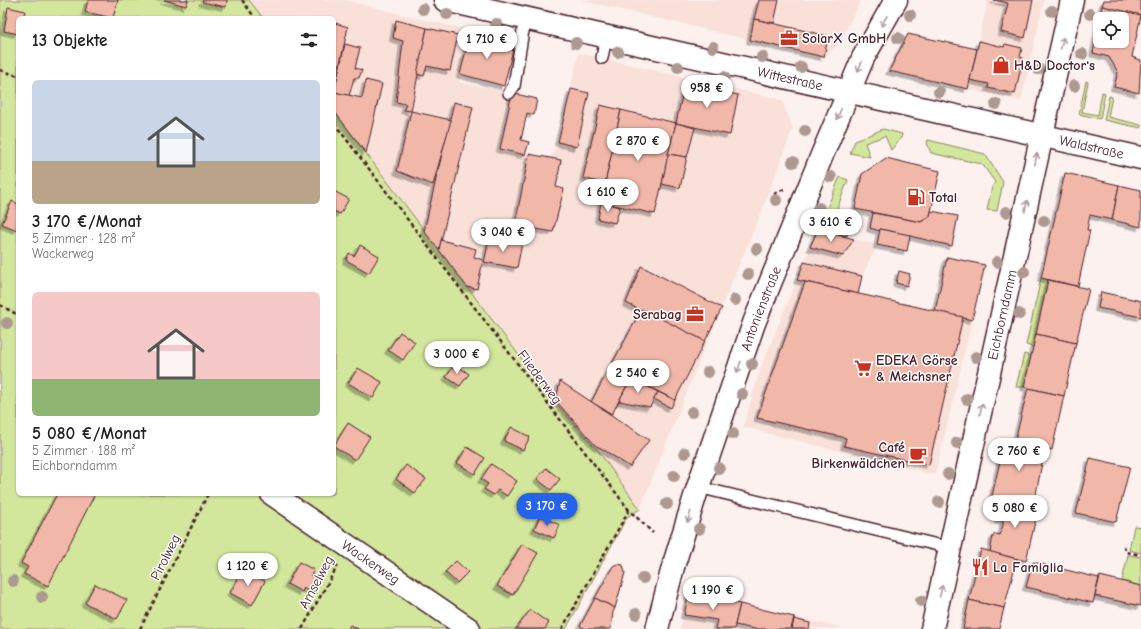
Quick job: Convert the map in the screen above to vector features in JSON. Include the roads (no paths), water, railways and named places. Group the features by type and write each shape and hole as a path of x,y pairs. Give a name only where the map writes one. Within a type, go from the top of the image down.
{"main road":[{"name":"Wittestraße","path":"445,0 1041,136"},
{"name":"Antonienstraße","path":"657,629 673,567 698,487 754,323 863,58 896,0"},
{"name":"Eichborndamm","path":"932,629 1072,0"},
{"name":"Waldstraße","path":"1041,136 1141,158"},
{"name":"Wackerweg","path":"275,496 469,629"}],"lane":[{"path":"508,93 514,86 525,18"},
{"path":"602,58 606,37"},
{"path":"698,487 950,548"}],"place":[{"name":"SolarX GmbH","path":"789,38"},
{"name":"H&D Doctor's","path":"1001,65"},
{"name":"Total","path":"916,197"},
{"name":"Serabag","path":"695,314"},
{"name":"EDEKA Görse & Meichsner","path":"863,368"},
{"name":"Café Birkenwäldchen","path":"918,455"},
{"name":"La Famiglia","path":"980,567"}]}
